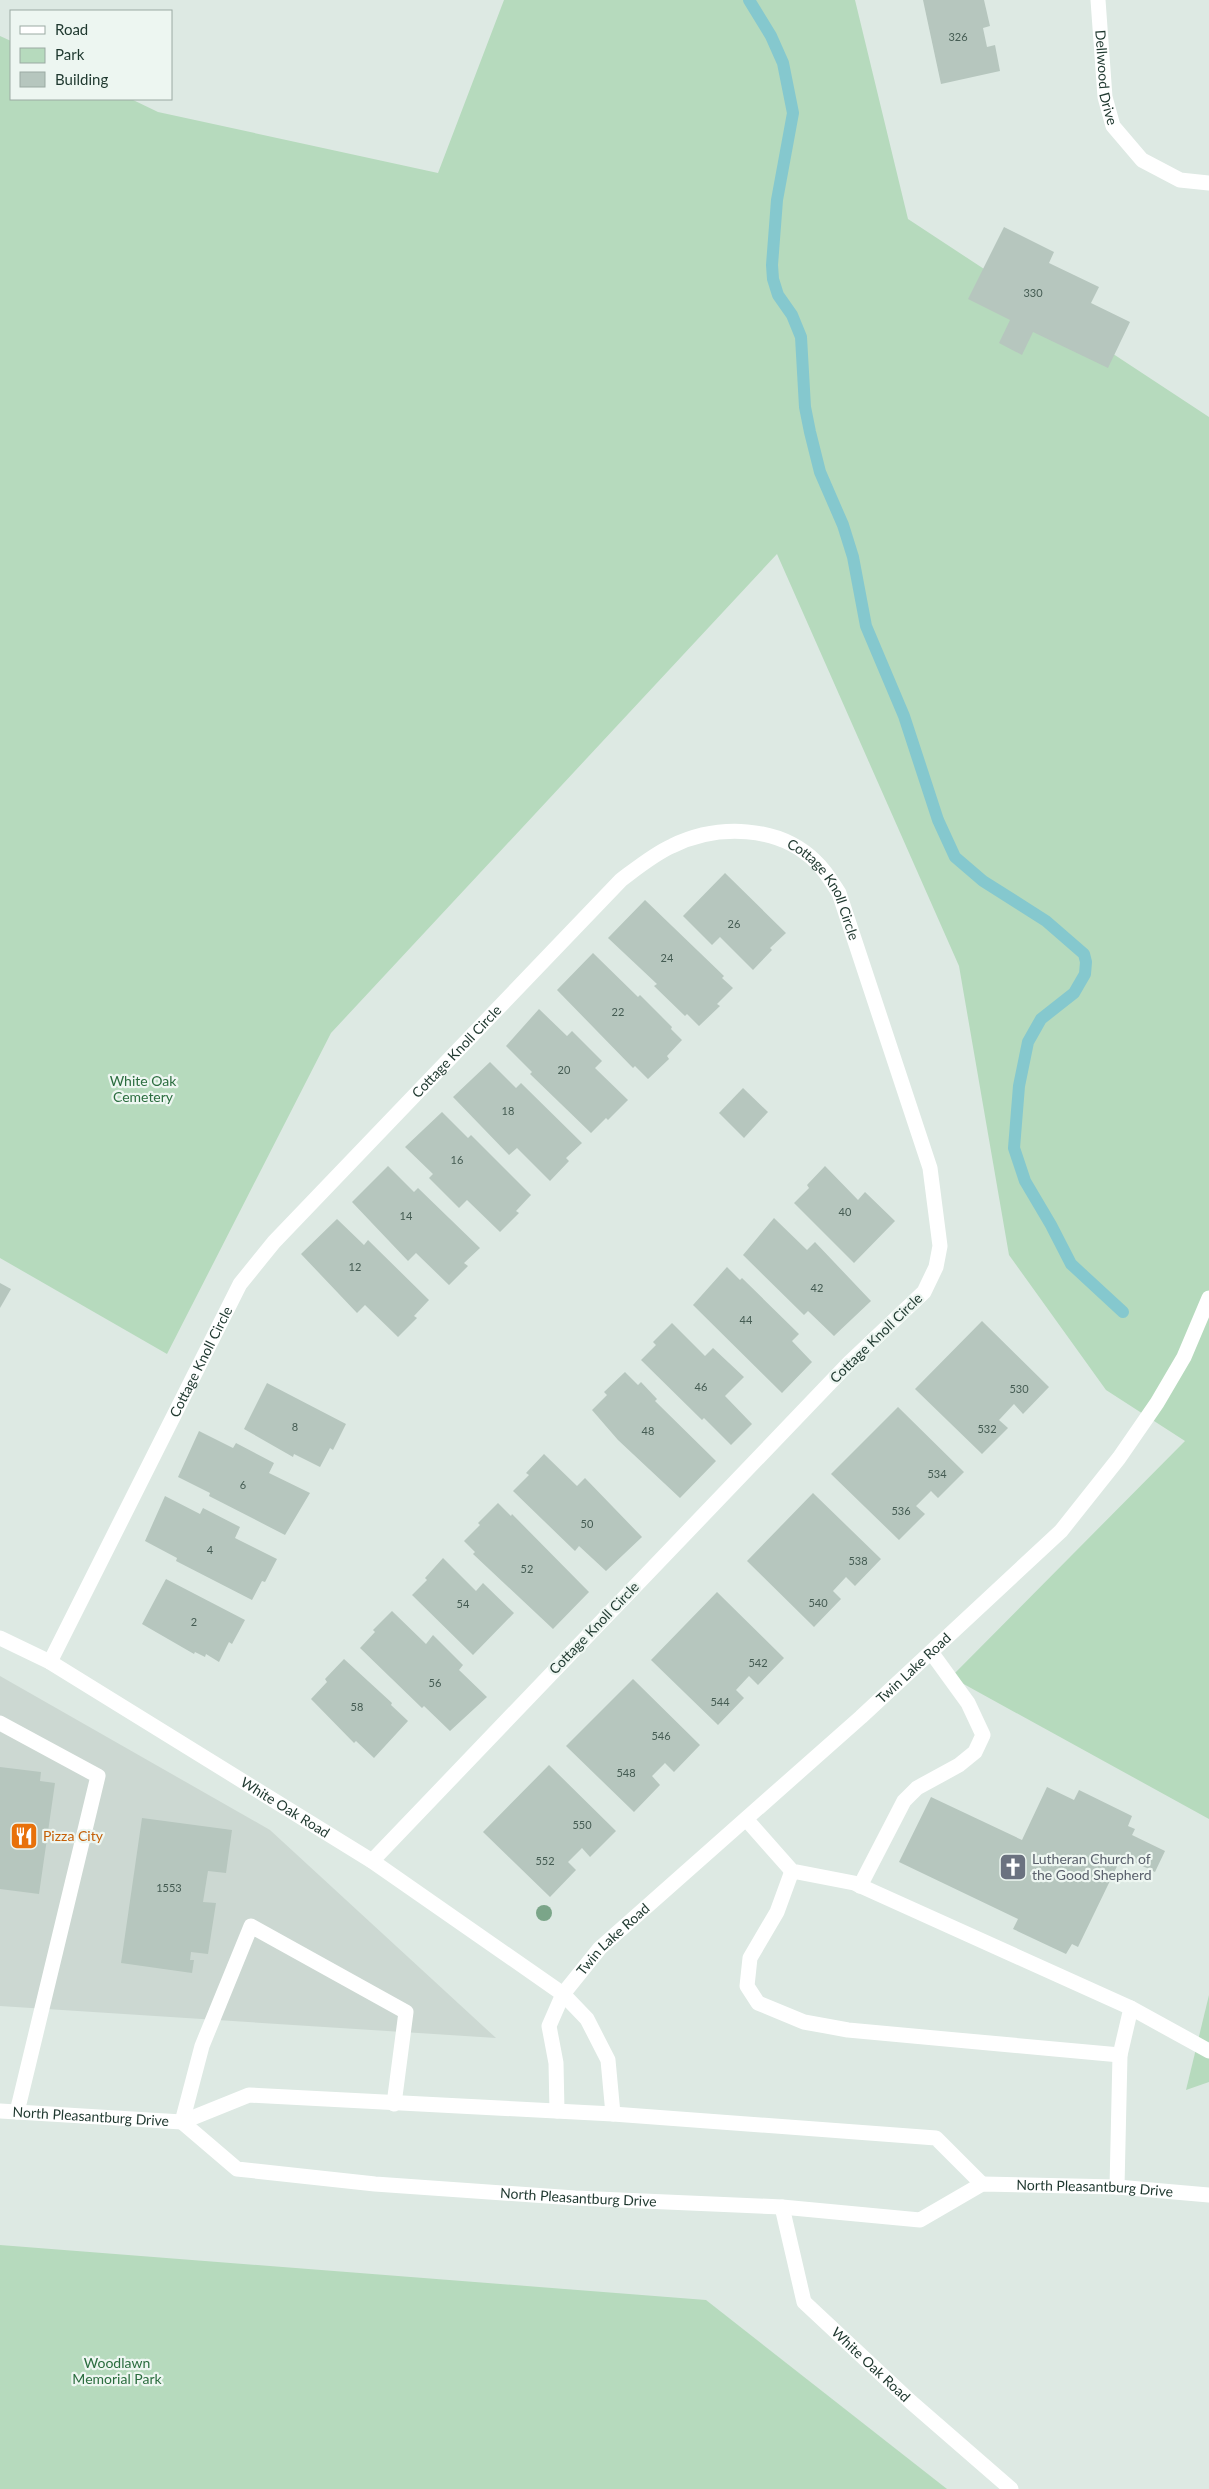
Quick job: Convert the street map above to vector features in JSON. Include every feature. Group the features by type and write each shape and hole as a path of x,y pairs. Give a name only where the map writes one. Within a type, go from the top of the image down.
{"street":[{"name":"Dellwood Drive","path":"1098,0 1105,97 1113,126 1142,160 1180,180 1209,183"},
{"name":"Cottage Knoll Circle","path":"50,1662 240,1284 274,1242 621,880 645,862 673,845 727,830 776,838 801,850 817,862 839,892 930,1168 940,1246 936,1267 924,1292 849,1363 372,1861"},
{"name":"Twin Lake Road","path":"563,1994 600,1948 931,1652 1061,1531 1119,1458 1157,1403 1184,1356 1209,1298"},
{"name":"White Oak Road","path":"0,1638 50,1662 372,1861 563,1994 587,2019 608,2060 613,2114"},
{"path":"860,1886 904,1801 917,1788 959,1765 975,1752 983,1735 968,1703 931,1652"},
{"path":"0,1723 98,1776 17,2112"},
{"path":"746,1819 792,1871 860,1886 1131,2008 1209,2051"},
{"path":"792,1871 777,1912 750,1958 747,1986 758,2003 804,2022 848,2030 1120,2055"},
{"path":"182,2122 202,2046 250,1926 406,2012 394,2104"},
{"path":"557,2111 556,2063 549,2026 563,1994"},
{"path":"1117,2187 1120,2055 1131,2008"},
{"name":"North Pleasantburg Drive","path":"0,2111 182,2122 249,2095 613,2114 936,2138 982,2184"},
{"name":"North Pleasantburg Drive","path":"182,2122 237,2169 375,2184 565,2198 782,2207 920,2220 982,2184 1117,2187 1209,2195"},
{"name":"White Oak Road","path":"782,2207 804,2302 911,2402 1011,2489"}],"shaded area":[{"path":"0,1676 270,1830 496,2038 0,2006"}],"green space":[{"name":"White Oak Cemetery","path":"504,0 855,0 908,219 1209,417 1209,1819 951,1677 1185,1441 1106,1390 1009,1255 959,966 777,554 331,1033 167,1354 0,1258 0,36 10,41 10,100 133,100 158,112 438,173"},
{"path":"1209,1995 1209,2082 1186,2090"},
{"name":"Woodlawn Memorial Park","path":"0,2245 706,2300 947,2489 0,2489"}],"building":[{"path":"923,0 984,0 990,26 983,28 987,47 995,45 1000,71 941,84"},
{"path":"1004,227 1054,252 1049,263 1099,287 1091,303 1130,322 1108,368 1033,332 1022,355 999,343 1010,320 968,299"},
{"path":"725,873 786,933 770,948 772,950 753,970 720,937 712,945 683,916"},
{"path":"645,900 724,976 722,978 733,988 717,1004 720,1006 699,1026 687,1014 685,1016 654,986 657,984 608,938"},
{"path":"593,953 638,997 640,995 672,1027 671,1029 682,1040 667,1056 669,1059 648,1079 635,1066 633,1068 557,990"},
{"path":"539,1009 567,1036 572,1031 602,1061 595,1068 628,1100 608,1120 606,1118 591,1133 530,1074 532,1072 506,1046"},
{"path":"490,1062 516,1088 521,1083 582,1143 566,1158 569,1161 550,1181 517,1148 509,1155 453,1097"},
{"path":"743,1088 768,1112 744,1138 719,1113"},
{"path":"442,1112 468,1138 471,1135 531,1195 516,1211 519,1213 500,1232 467,1200 459,1208 429,1178 433,1174 405,1147"},
{"path":"388,1166 414,1192 418,1188 480,1248 464,1263 468,1266 449,1285 416,1253 408,1261 352,1202"},
{"path":"825,1166 858,1200 865,1192 895,1221 854,1263 794,1203 809,1188 807,1185"},
{"path":"774,1218 807,1250 815,1242 871,1301 834,1336 808,1311 804,1315 743,1255"},
{"path":"337,1219 364,1245 368,1240 429,1300 414,1316 417,1318 398,1337 365,1305 357,1313 301,1254"},
{"path":"727,1267 740,1280 742,1278 799,1334 792,1341 812,1362 782,1393 693,1305"},
{"path":"0,1283 11,1289 0,1308"},
{"path":"982,1321 1049,1387 1023,1414 1014,1404 999,1420 1008,1428 982,1454 915,1389"},
{"path":"672,1323 705,1356 713,1348 744,1377 725,1396 752,1424 731,1445 704,1418 702,1420 641,1360 656,1345 653,1342"},
{"path":"625,1372 638,1385 641,1382 657,1399 655,1401 716,1461 680,1498 618,1440 592,1410 607,1395 604,1392"},
{"path":"267,1383 346,1424 333,1450 330,1448 320,1467 294,1454 293,1457 244,1429"},
{"path":"898,1407 964,1472 938,1498 931,1491 916,1506 925,1514 899,1540 831,1474"},
{"path":"199,1431 233,1448 236,1443 274,1463 269,1473 310,1493 285,1535 209,1496 210,1493 178,1477"},
{"path":"544,1454 577,1486 585,1478 642,1537 606,1571 579,1546 575,1551 513,1491 529,1475 526,1473"},
{"path":"813,1493 881,1559 855,1586 846,1577 833,1591 841,1599 814,1627 747,1561"},
{"path":"165,1496 200,1514 203,1508 240,1527 235,1538 277,1559 265,1582 262,1581 252,1600 176,1561 177,1558 145,1541"},
{"path":"498,1503 511,1516 512,1514 589,1592 553,1629 473,1554 475,1552 464,1541 480,1525 478,1523"},
{"path":"443,1558 476,1591 483,1583 514,1613 473,1655 412,1595 427,1580 425,1578"},
{"path":"166,1579 245,1620 232,1644 229,1642 219,1662 206,1654 205,1657 195,1652 194,1654 142,1624"},
{"path":"717,1592 784,1658 758,1685 749,1676 736,1690 744,1698 718,1725 651,1660"},
{"path":"392,1611 426,1644 433,1635 463,1665 459,1670 487,1697 450,1731 424,1706 422,1708 360,1648 375,1632 373,1630"},
{"path":"344,1659 392,1703 391,1705 408,1721 374,1758 356,1741 354,1743 311,1699 327,1682 325,1679"},
{"path":"633,1679 700,1745 674,1772 665,1763 652,1776 660,1785 634,1812 566,1746"},
{"path":"549,1765 616,1831 590,1857 582,1848 568,1862 576,1870 550,1897 483,1832"},
{"name":"Pizza City","path":"0,1767 41,1772 40,1781 55,1783 39,1894 0,1889"},
{"name":"Lutheran Church of the Good Shepherd","path":"1047,1787 1074,1800 1079,1790 1132,1816 1128,1826 1135,1829 1132,1835 1165,1851 1155,1872 1122,1856 1078,1947 1072,1944 1066,1954 1013,1929 1018,1919 899,1862 931,1797 1022,1840"},
{"path":"142,1818 232,1830 226,1873 208,1871 203,1902 216,1903 208,1954 191,1952 190,1960 194,1960 192,1973 121,1963"}],"waterway":[{"path":"749,0 771,36 783,63 793,113 777,200 772,265 773,279 778,295 792,315 801,337 805,407 820,472 843,525 853,557 866,626 904,716 938,820 955,857 983,881 1046,921 1084,954 1086,962 1085,974 1074,993 1041,1019 1028,1042 1019,1086 1014,1148 1025,1181 1071,1264 1123,1312"}],"place":[{"name":"Pizza City","path":"24,1836"},
{"name":"Lutheran Church of the Good Shepherd","path":"1013,1867"}]}
